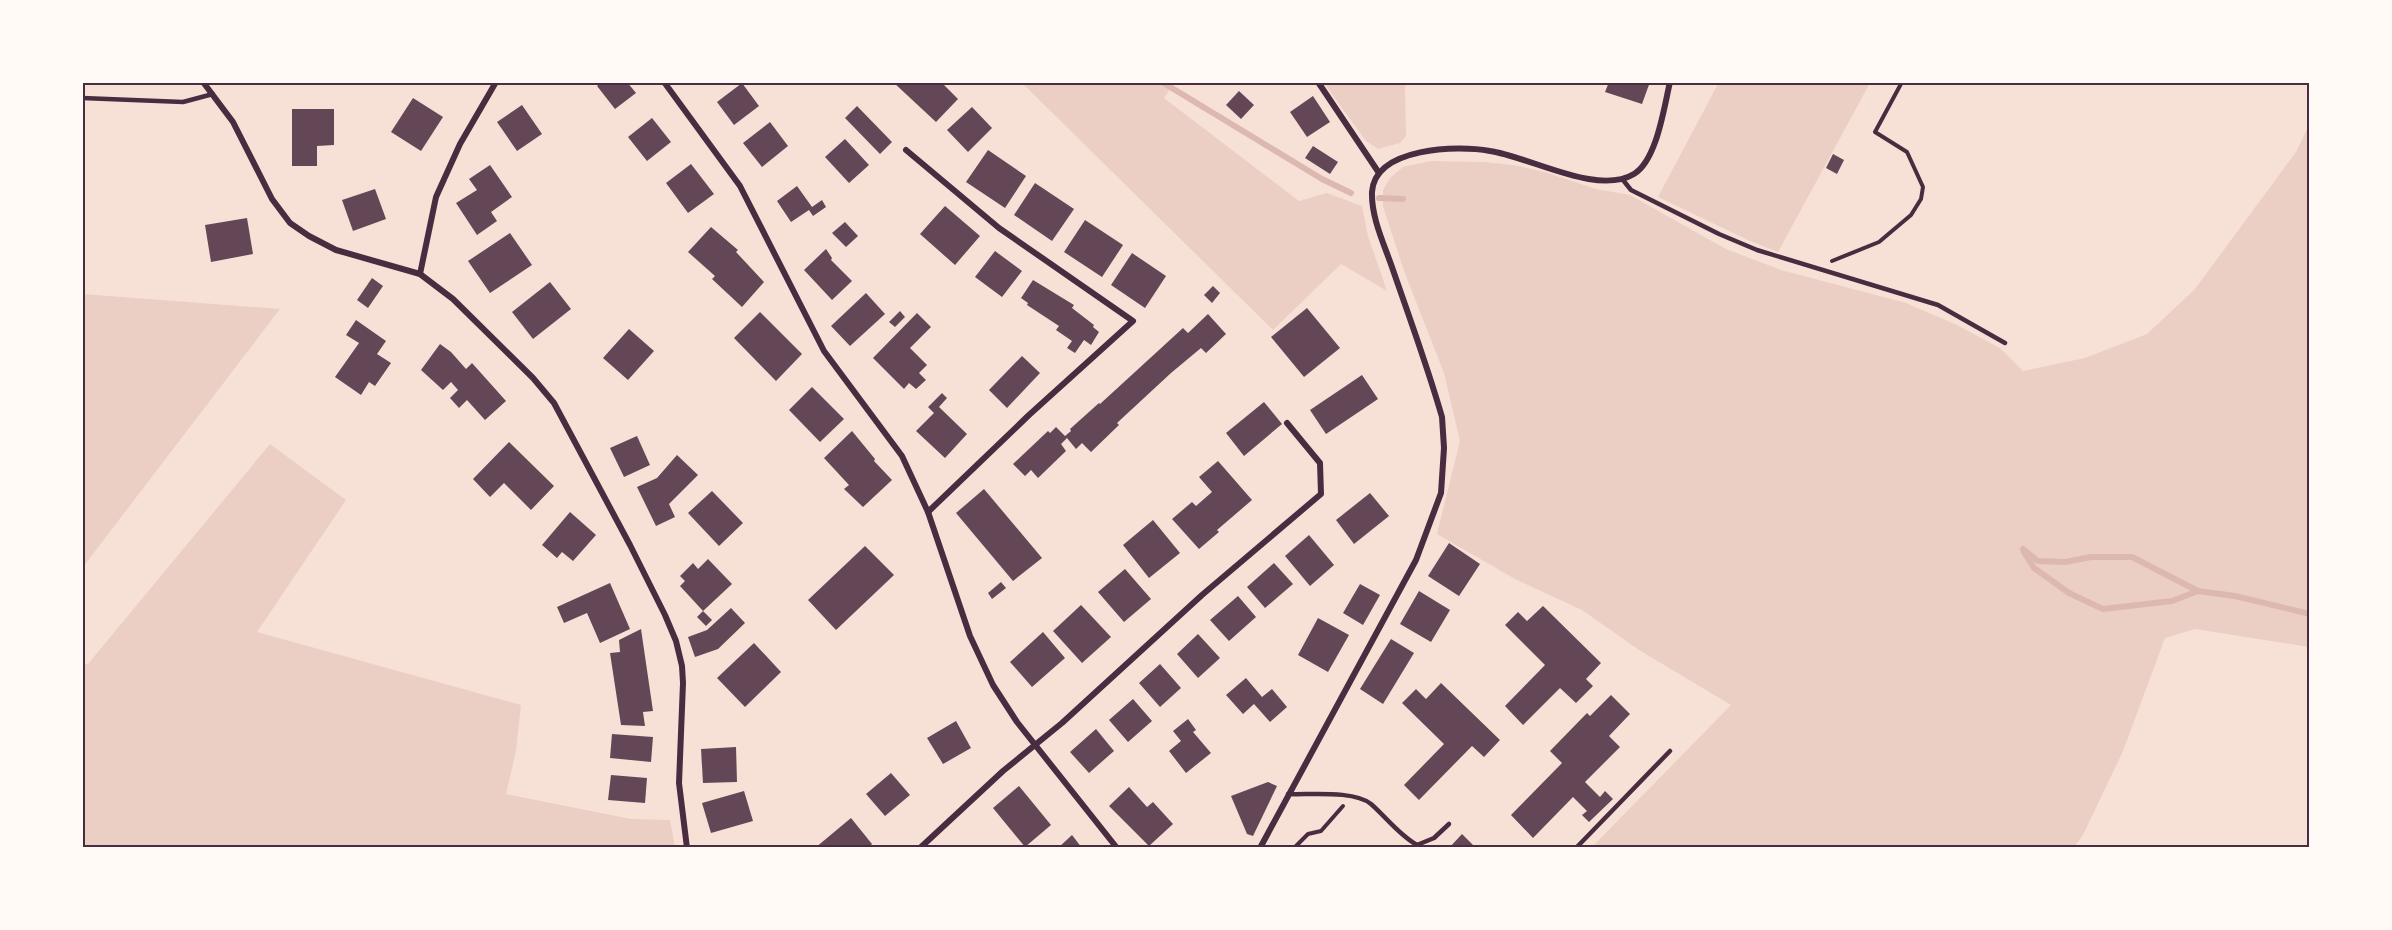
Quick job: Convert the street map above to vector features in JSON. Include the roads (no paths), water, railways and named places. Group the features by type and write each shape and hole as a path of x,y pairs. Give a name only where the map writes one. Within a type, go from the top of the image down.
{"street":[{"path":"203,82 233,122 272,199 290,223 336,250 420,274 453,299 533,378 554,403 665,615 682,666 679,783 687,848"},
{"path":"420,274 436,197 459,144 496,82"},
{"path":"664,82 740,186 824,351 902,456 928,512 980,660 1017,722 1117,848"},
{"path":"1318,82 1379,173"},
{"path":"1260,848 1416,560 1441,494 1444,448 1442,417 1378,226 1372,192 1379,173 1392,162 1413,154 1449,150 1488,150 1530,160 1581,178 1608,182 1623,180 1635,173 1649,158 1670,82"},
{"path":"906,150 999,228 1133,321 1029,415 928,512"},
{"path":"920,848 1003,771 1035,746 1202,595 1321,494 1320,463 1287,423"}],"lane":[{"path":"82,98 183,102 213,94"},
{"path":"1623,180 1631,190 1719,234 1757,250 1938,305 2005,343"},
{"path":"1576,848 1671,751"},
{"path":"1288,794 1352,797 1370,803 1406,839 1417,845 1434,838 1449,824"}],"waterway":[{"path":"1162,82 1322,179 1351,193"},
{"path":"1379,198 1403,199"},
{"path":"2023,549 2038,561 2065,562 2091,557 2132,557 2198,591 2235,596 2310,614"},
{"path":"2024,552 2034,568 2069,593 2103,609 2172,601 2198,591"}]}
